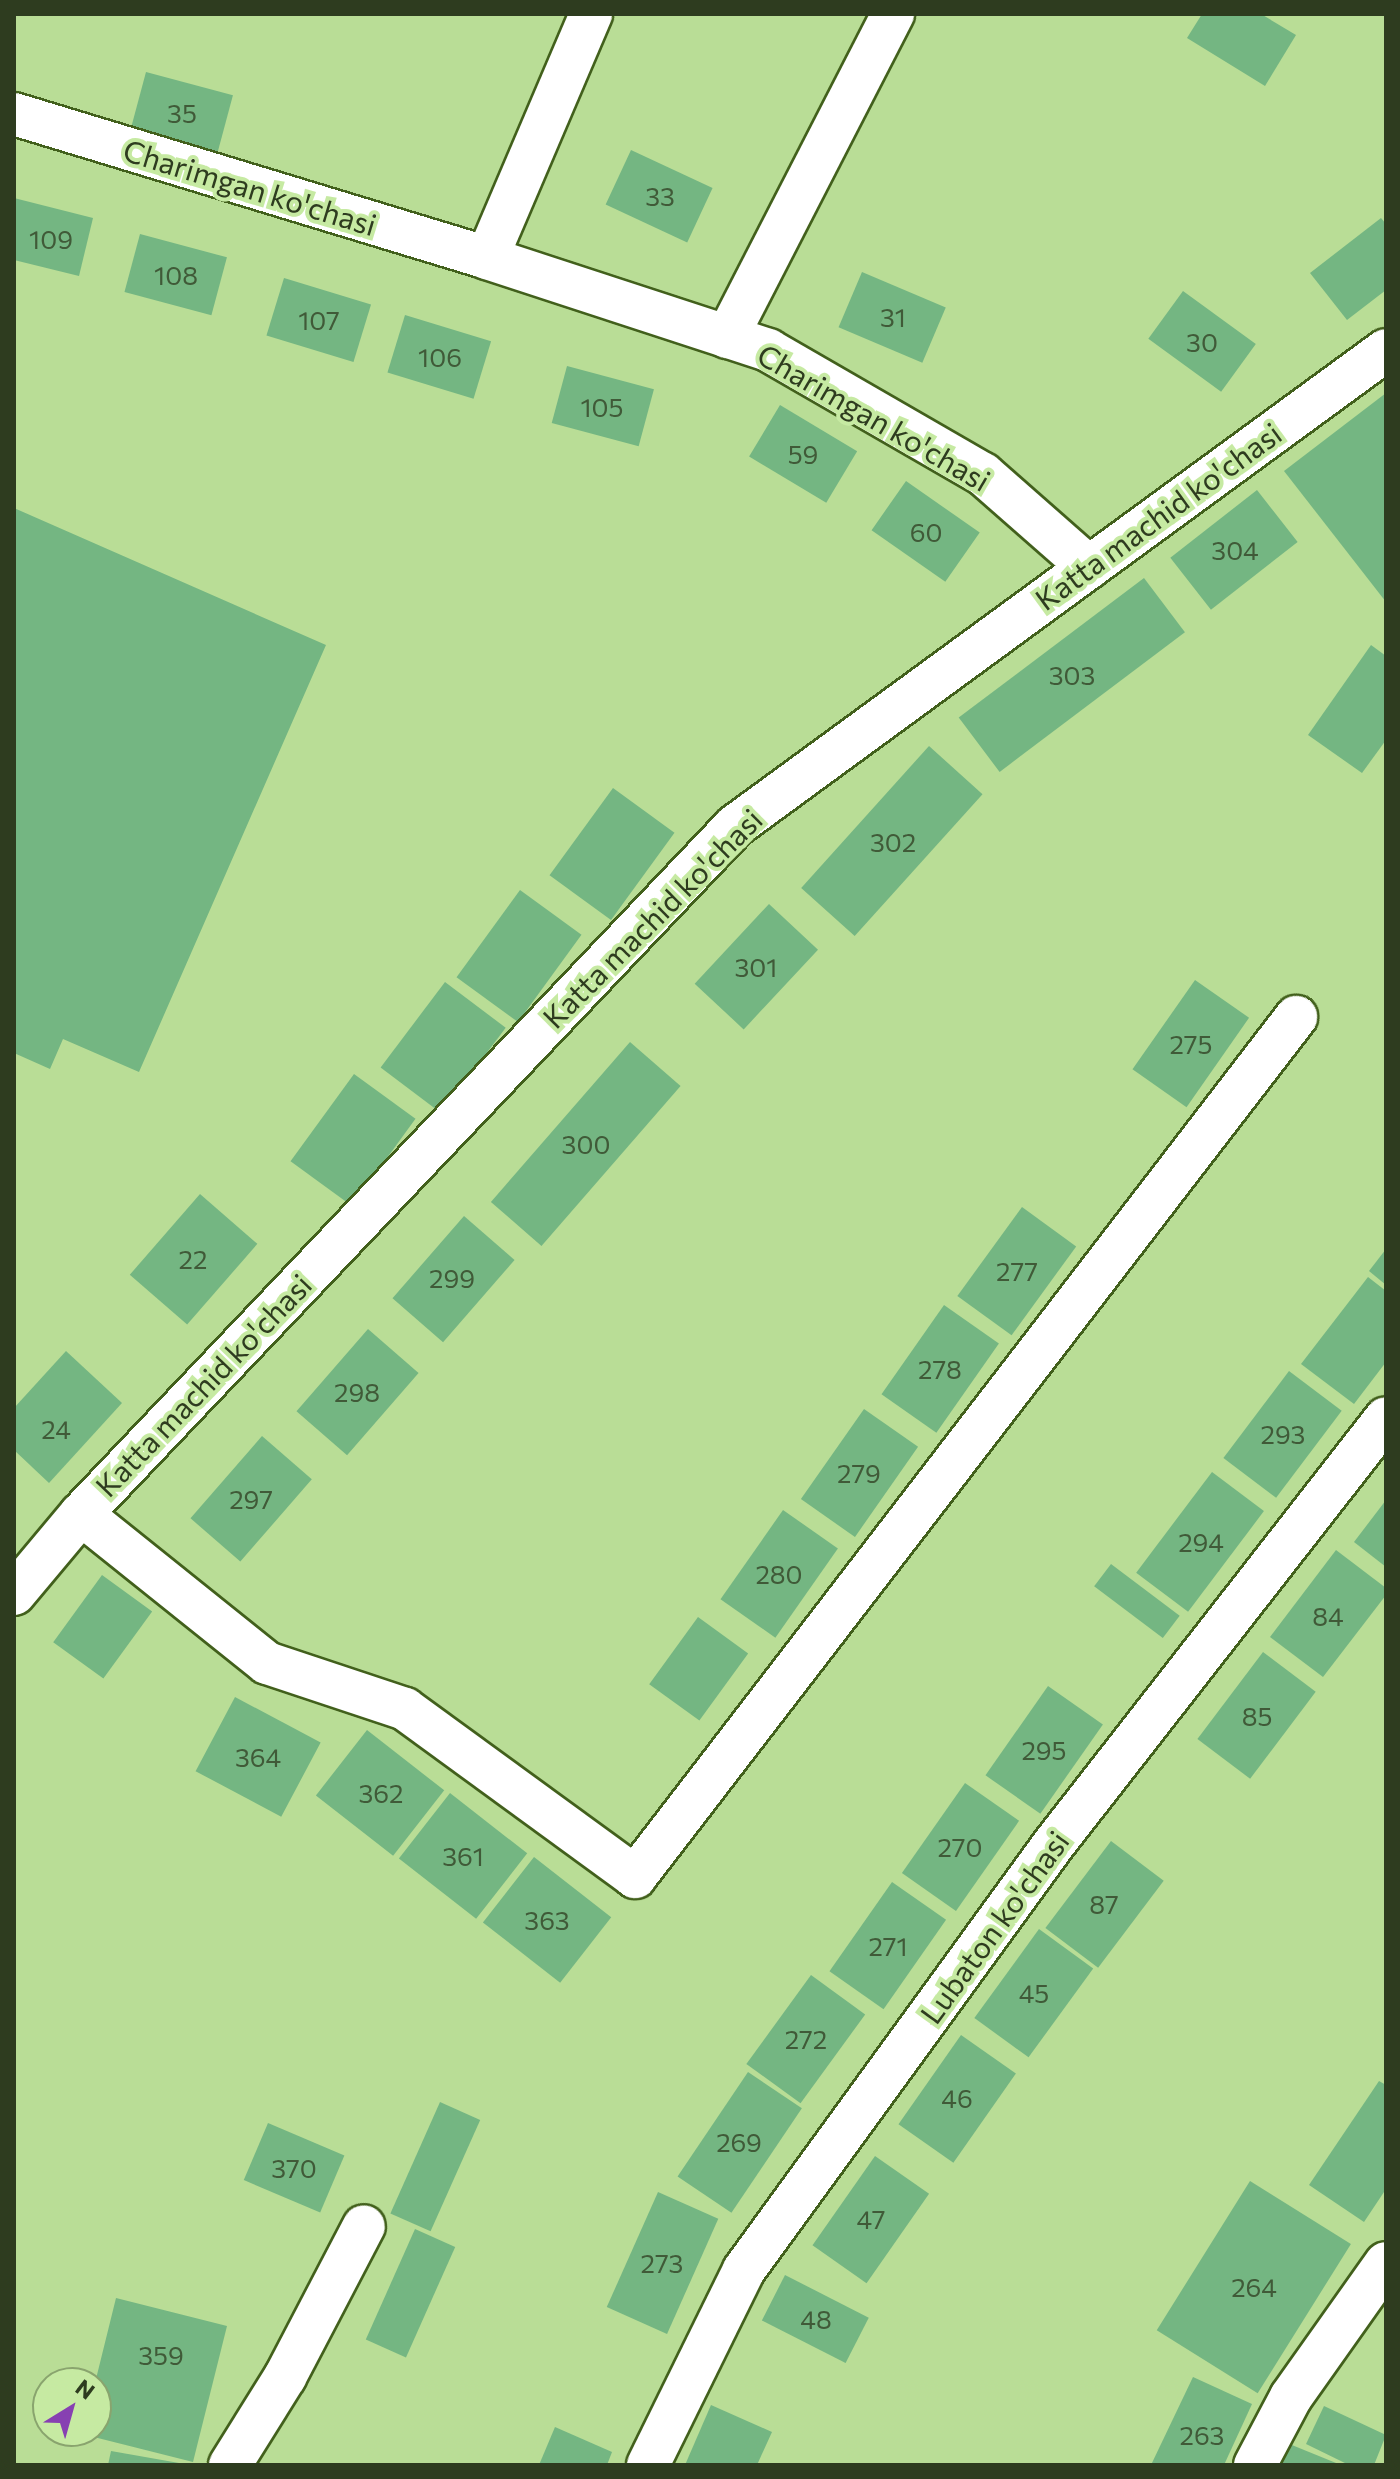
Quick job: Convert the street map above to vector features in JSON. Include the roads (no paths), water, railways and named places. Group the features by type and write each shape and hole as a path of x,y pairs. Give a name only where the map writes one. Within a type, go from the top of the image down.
{"street":[{"path":"487,258 591,14"},
{"name":"Charimgan ko'chasi","path":"727,337 893,14"},
{"name":"Charimgan ko'chasi","path":"14,114 487,258 768,350 983,474 1089,567"},
{"name":"Katta machid ko'chasi","path":"14,1594 81,1514 735,826 1386,350"},
{"path":"81,1514 267,1663 405,1709 635,1877 1296,1017"},
{"name":"Lubaton ko'chasi","path":"648,2465 744,2270 1053,1845 1386,1418"},
{"path":"230,2465 285,2377 364,2226"},
{"path":"1255,2465 1291,2397 1386,2263"}]}
